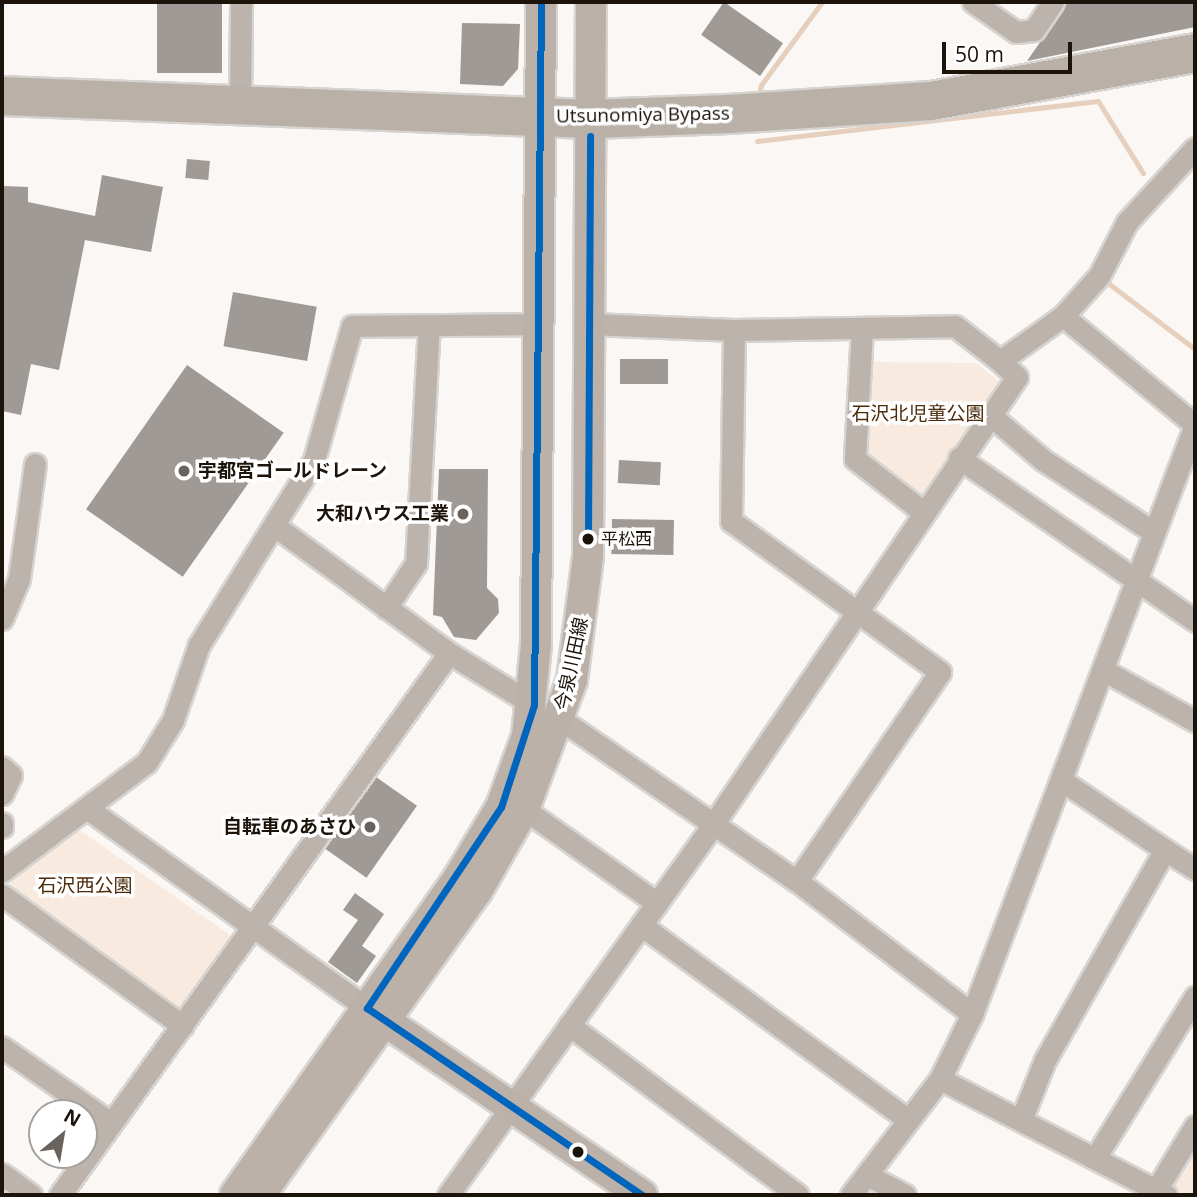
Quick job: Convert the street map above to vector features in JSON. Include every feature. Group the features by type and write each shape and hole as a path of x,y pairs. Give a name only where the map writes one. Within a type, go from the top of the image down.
{"highway":[{"name":"Utsunomiya Bypass","path":"2,96 590,119 855,110 1020,88 1195,52"}],"street":[{"path":"240,105 241,2"},
{"name":"今泉川田線","path":"235,1195 377,1016 502,807 534,705 541,2"},
{"name":"今泉川田線","path":"260,1195 377,1016 524,809 560,719 585,598 592,324 591,2"},
{"path":"973,2 1016,32 1034,30 1053,2"},
{"path":"1000,360 1063,316 1099,276 1127,222 1195,148"},
{"path":"851,1195 940,1079 972,1014 1103,670 1152,531 1195,425 1063,316"},
{"path":"2,872 147,762 173,720 199,645 314,460 352,326 539,324"},
{"path":"448,1195 714,823 922,510 1017,377 1000,360 955,326 734,330 592,324"},
{"path":"386,608 416,563 429,326"},
{"path":"862,328 855,459 922,510"},
{"path":"734,330 731,521 940,673 797,881"},
{"path":"990,415 1043,460 1152,531"},
{"path":"959,458 1133,582 1195,621"},
{"path":"2,619 19,579 35,464"},
{"path":"275,526 449,653 534,705"},
{"path":"60,1195 449,653"},
{"path":"1103,670 1195,721"},
{"path":"560,719 797,881 972,1014"},
{"path":"2,767 11,775 2,794"},
{"path":"1062,780 1195,869"},
{"path":"88,809 510,1109 642,1195"},
{"path":"524,809 657,903"},
{"path":"1021,1120 1045,1060 1165,850"},
{"path":"2,895 183,1026"},
{"path":"641,925 908,1120"},
{"path":"1095,1158 1195,997"},
{"path":"569,1026 798,1195"},
{"path":"2,1047 111,1123"},
{"path":"940,1079 1161,1193 1195,1126"},
{"path":"2,1174 31,1195"},
{"path":"867,1175 905,1195"}],"green space":[{"name":"石沢北児童公園","path":"873,362 976,363 1000,382 921,496 866,452"},
{"name":"石沢西公園","path":"78,829 230,935 232,945 185,1010 175,1010 10,891 12,878"},
{"path":"1195,1145 1195,1195 1179,1195 1173,1181"}],"building":[{"path":"157,2 222,2 222,73 157,73"},
{"path":"724,2 783,43 760,76 701,35"},
{"path":"1068,2 1195,2 1195,27 1027,61"},
{"path":"462,23 520,24 518,69 503,86 460,84"},
{"path":"187,159 210,161 208,180 185,178"},
{"path":"102,175 163,187 151,252 85,240 59,370 31,364 21,415 2,411 2,186 28,187 28,202 95,216"},
{"path":"233,292 317,307 307,361 223,346"},
{"path":"620,359 668,359 668,384 620,384"},
{"name":"宇都宮ゴールドレーン","path":"187,365 284,433 183,577 86,509"},
{"path":"619,460 661,462 660,485 618,483"},
{"name":"大和ハウス工業","path":"439,469 488,469 487,588 498,599 499,613 476,640 454,637 442,617 433,615"},
{"path":"612,519 674,520 673,555 611,554"},
{"name":"自転車のあさひ","path":"376,777 417,806 366,878 326,849"},
{"path":"355,893 384,914 362,946 376,956 357,983 328,962 358,920 343,910"}],"waterway":[{"path":"758,97 761,85 822,2"},
{"path":"757,141 1098,101 1143,173"},
{"path":"1104,280 1195,349"}],"transit line":[{"path":"541,2 534,705 501,807 367,1008 642,1195"},
{"path":"588,539 590,136"}],"place":[{"name":"宇都宮ゴールドレーン","path":"184,471"},
{"name":"大和ハウス工業","path":"463,514"},
{"name":"平松西","path":"588,539"},
{"name":"自転車のあさひ","path":"370,827"}]}
